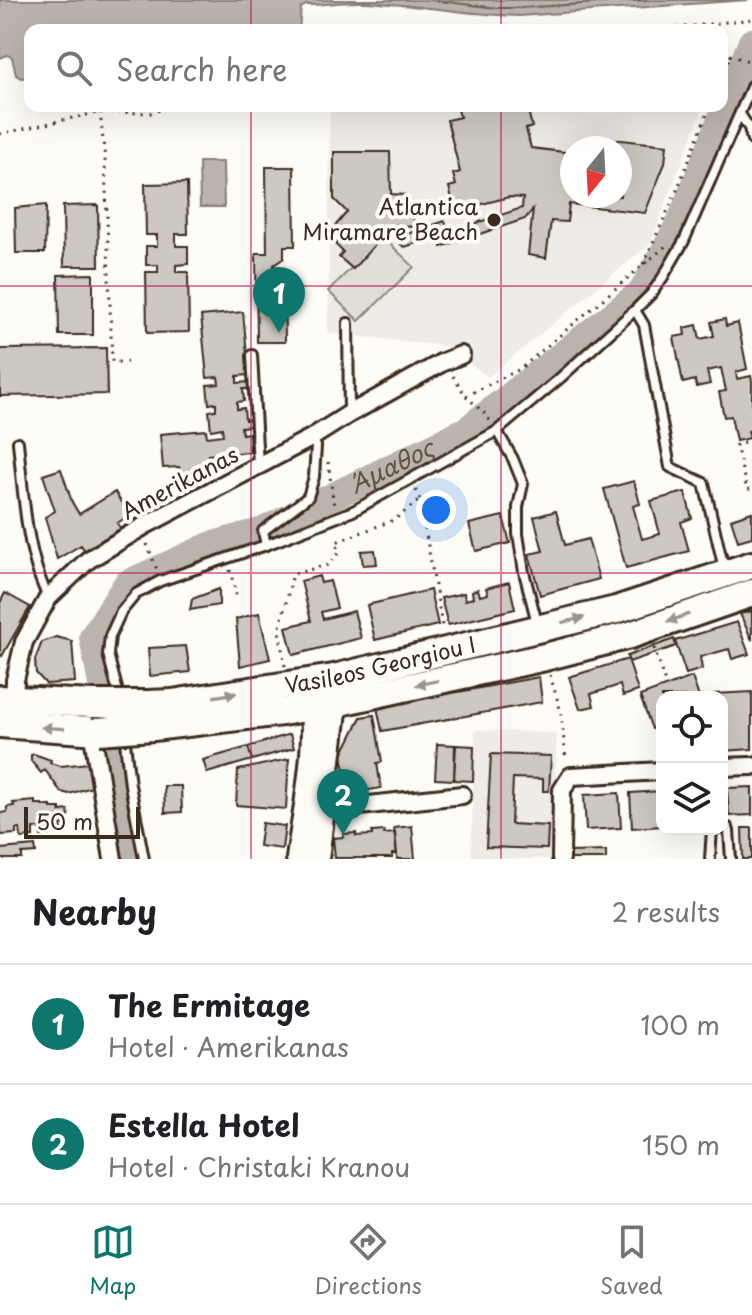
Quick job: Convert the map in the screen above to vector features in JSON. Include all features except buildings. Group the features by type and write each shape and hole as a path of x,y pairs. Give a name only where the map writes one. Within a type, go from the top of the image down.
{"main road":[{"name":"Vasileos Georgiou I","path":"315,689 616,610 752,565"},
{"name":"Vasileos Georgiou I","path":"7,713 94,722 150,716 172,703 315,689 545,657 630,635 752,593"},
{"path":"315,689 322,810 316,859"},
{"path":"299,859 312,755 315,689"}],"street":[{"name":"Amerikanas","path":"7,713 24,642 48,598 88,560 144,526 461,355"},
{"path":"94,722 113,859"},
{"path":"728,767 752,766"},
{"path":"561,859 562,790 571,776 656,771"},
{"path":"322,810 462,795"}],"lane":[{"path":"144,859 130,785 120,694 108,654 110,636 121,612 136,594 160,581 353,511 497,431 652,293 691,225 752,85"},
{"path":"740,114 752,140"},
{"path":"635,310 644,325 670,467 704,483 725,573"},
{"path":"348,323 349,414"},
{"path":"252,355 258,466"},
{"path":"497,431 523,484 518,507 518,534 524,572 539,628"},
{"path":"266,545 263,531 308,497 314,477 316,446 311,438"},
{"path":"18,442 37,573 48,598"},
{"path":"728,828 731,859"},
{"path":"710,859 712,835"}],"path":[{"path":"711,24 752,19"},
{"path":"728,61 730,56 752,62"},
{"path":"100,112 105,159 112,362 127,362"},
{"path":"0,134 100,112 153,112"},
{"path":"641,267 676,193 708,112"},
{"path":"466,396 520,369 691,225"},
{"path":"443,362 466,396 497,431"},
{"path":"752,441 736,445 747,490 752,488"},
{"path":"329,472 335,518"},
{"path":"315,689 279,631 293,574 328,565 339,553 336,542 394,520 420,500 444,637"},
{"path":"143,534 156,568"},
{"path":"233,580 237,598"},
{"path":"653,646 666,686"},
{"path":"545,657 561,712 566,762 571,776"}],"shaded area":[{"name":"Atlantica Miramare Beach","path":"330,112 702,112 650,244 488,377 446,346 328,333"},
{"path":"383,237 414,267 359,321 328,291"},
{"path":"475,730 557,733 552,859 471,859"}],"water":[{"path":"0,0 748,0 519,16 349,2 306,5 301,8 300,24 24,24 24,78 16,75 12,57 7,55 0,58"},
{"path":"199,162 223,162 224,207 200,207"}],"waterway":[{"name":"Άμαθος","path":"728,103 752,42"},
{"name":"Άμαθος","path":"127,859 114,746 93,637 127,584 210,546 263,531 467,430 642,292 681,221 724,112"}],"place":[{"name":"Atlantica Miramare Beach","path":"494,220"},
{"name":"The Ermitage","path":"279,333"},
{"name":"Estella Hotel","path":"343,835"}]}
